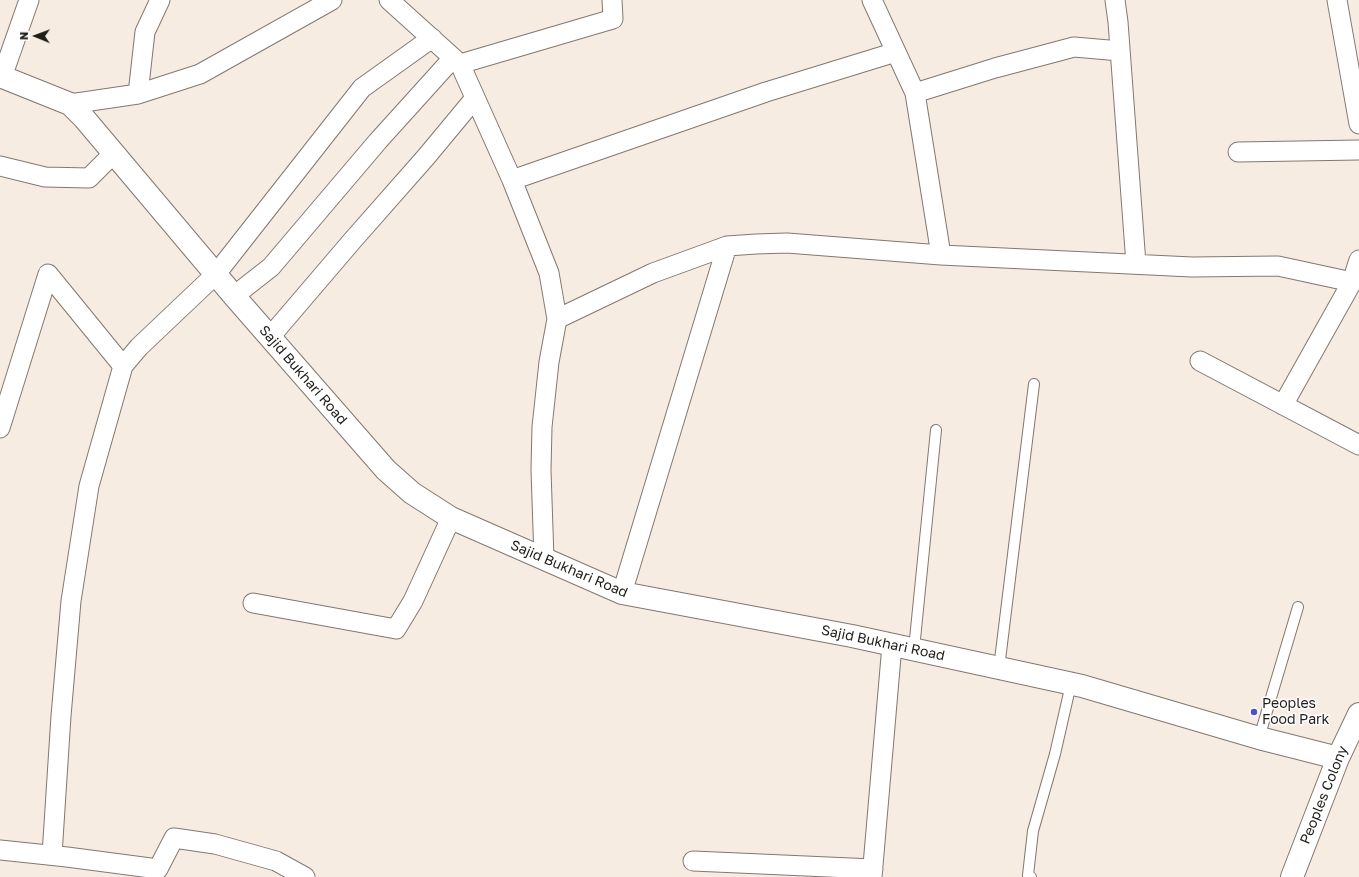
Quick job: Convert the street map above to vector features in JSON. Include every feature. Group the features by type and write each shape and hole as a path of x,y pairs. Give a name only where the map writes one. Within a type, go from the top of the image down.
{"street":[{"path":"1,76 29,0"},
{"path":"138,94 145,32 160,0"},
{"path":"70,104 138,94 200,74 332,0"},
{"path":"389,0 457,61 512,180 549,272 557,319 549,362 542,427 541,470 544,559"},
{"path":"234,296 271,267 378,142 457,61 613,19 612,0"},
{"path":"873,0 915,93 941,255"},
{"path":"1115,0 1136,264"},
{"path":"1337,0 1359,124"},
{"path":"52,855 61,716 71,601 89,486 105,434 123,366 139,347 216,274 362,88 432,38"},
{"path":"915,93 995,68 1074,47 1120,51"},
{"path":"512,180 766,92 896,52"},
{"name":"Sajid Bukhari Road","path":"1,76 70,104 84,118 234,296 386,470 412,493 451,518 622,593 852,636 1071,684 1259,738 1338,758"},
{"path":"270,337 426,157 475,98"},
{"path":"1238,152 1359,150"},
{"path":"0,166 45,177 89,178 113,154"},
{"path":"557,319 653,273 728,246 787,243 941,255 1192,267 1278,266 1352,282"},
{"path":"622,593 728,246"},
{"path":"1284,405 1352,282 1359,260"},
{"path":"0,428 48,274 123,366"},
{"path":"1200,361 1359,445"},
{"path":"253,603 396,629 413,601 451,518"},
{"path":"694,861 873,873 892,645"},
{"name":"Peoples Colony","path":"1292,877 1338,758 1359,714"},
{"path":"0,850 52,855 157,873 174,838 215,844 275,869 306,877"}],"lane":[{"path":"999,668 1034,384"},
{"path":"914,650 936,430"},
{"path":"1259,738 1298,607"},
{"path":"1031,877 1028,875 1033,831 1055,754 1071,684"}],"place":[{"name":"Peoples Food Park","path":"1254,712"}]}
